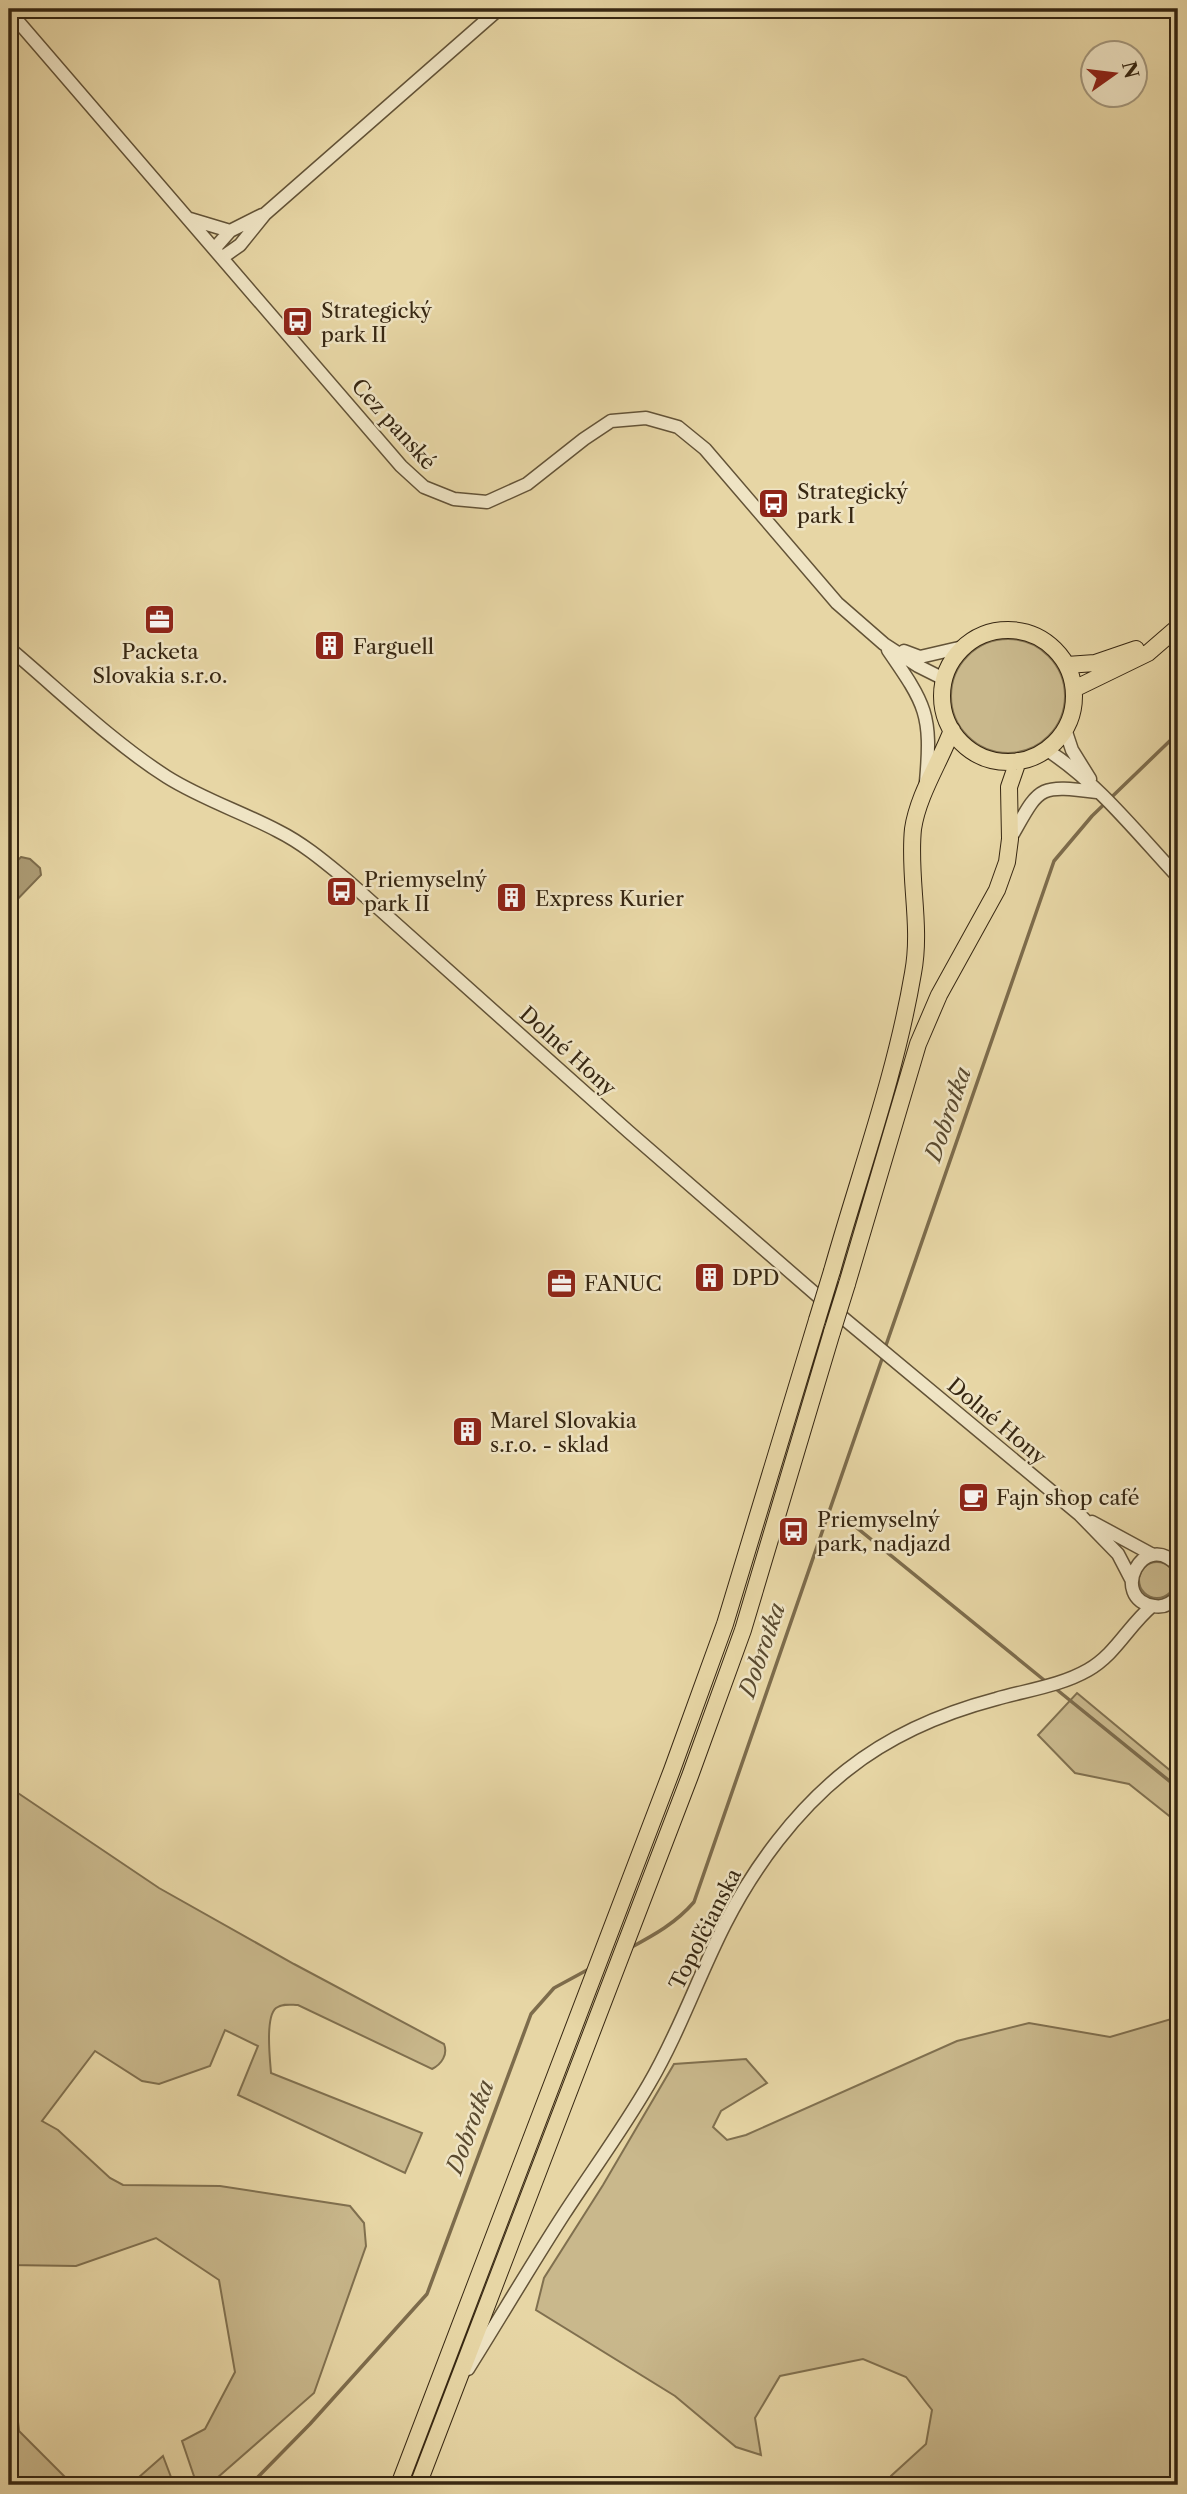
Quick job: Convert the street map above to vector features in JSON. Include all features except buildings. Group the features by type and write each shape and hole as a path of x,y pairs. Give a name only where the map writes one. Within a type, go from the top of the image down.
{"main road":[{"path":"1074,689 1148,653 1178,627"},
{"path":"1003,630 1021,631 1037,636 1052,646 1067,666 1074,689 1071,716 1065,729 1047,750 1018,761 999,761 980,756 964,745 952,730 942,696 944,678 963,647 987,633 1003,630"},
{"path":"1067,666 1095,663 1161,640"},
{"path":"399,2485 672,1770 725,1624 904,1024 916,939 912,865 914,827 925,790 952,730"},
{"path":"418,2485 690,1776 743,1630 918,1044 939,995 997,890 1007,862 1010,839 1009,788 1018,761"}],"street":[{"path":"219,253 240,245 265,214 499,9"},
{"name":"Cez panské","path":"9,11 401,466 424,486 454,499 487,502 527,484 611,421 646,418 678,427 705,449 837,603 884,644"},
{"path":"219,253 230,231 265,214"},
{"path":"189,218 230,231"},
{"path":"884,644 920,657 963,647"},
{"path":"884,644 918,666 944,678"},
{"path":"884,644 917,692 926,714 929,742 925,790"},
{"name":"Dolné Hony","path":"9,648 139,758 189,789 280,832 317,856 348,881 629,1132 869,1339 1080,1515 1118,1554 1136,1595 1152,1606"},
{"path":"1065,729 1072,750 1097,792"},
{"path":"1047,750 1097,792 1178,877"},
{"path":"1010,839 1031,803 1044,790 1061,786 1097,792"},
{"name":"Dolné Hony","path":"1080,1515 1153,1555 1176,1560"},
{"path":"1131,1579 1138,1563 1153,1555"},
{"path":"1152,1606 1168,1604 1178,1596"},
{"name":"Topoľčianska","path":"456,2387 643,2093 726,1923 754,1875 793,1824 848,1770 887,1743 920,1725 974,1706 1061,1682 1086,1671 1109,1656 1139,1617 1152,1606"}],"shaded area":[{"path":"1008,639 1030,643 1048,656 1061,674 1065,696 1061,718 1048,736 1030,749 1008,753 986,749 968,736 955,718 951,696 955,674 968,656 986,643"},
{"path":"21,857 30,859 40,868 41,875 9,908 9,869"},
{"path":"1157,1562 1170,1567 1175,1580 1170,1593 1157,1598 1144,1593 1139,1580 1144,1567"},
{"path":"1077,1693 1178,1777 1178,1823 1129,1784 1075,1773 1038,1735"},
{"path":"9,1787 159,1888 444,2044 443,2058 432,2069 298,2005 281,2005 276,2008 270,2020 271,2073 422,2133 405,2173 238,2095 258,2046 225,2030 210,2066 159,2084 142,2081 95,2051 42,2121 58,2130 110,2178 123,2185 220,2186 350,2206 364,2223 366,2246 314,2393 209,2485 197,2485 182,2441 205,2429 235,2372 219,2280 156,2238 76,2266 9,2265"},
{"path":"1178,2017 1178,2485 886,2485 891,2476 926,2444 932,2410 906,2377 863,2359 780,2376 755,2418 761,2455 736,2447 675,2396 536,2310 544,2278 603,2185 674,2064 746,2059 767,2083 721,2111 713,2127 727,2140 746,2135 957,2041 1029,2023 1110,2037"},
{"path":"9,2338 19,2431 73,2485 9,2485"},
{"path":"163,2456 174,2485 130,2485"}],"waterway":[{"name":"Dobrotka","path":"885,1348 1054,861 1092,816 1178,733"},
{"name":"Dobrotka","path":"630,1948 672,1922 694,1902 883,1356"},
{"path":"846,1519 1044,1680"},
{"path":"1056,1689 1178,1788"},
{"name":"Dobrotka","path":"250,2485 310,2424 427,2294 531,2014 554,1988 589,1969"}],"place":[{"name":"Strategický park II","path":"298,322"},
{"name":"Strategický park I","path":"774,503"},
{"name":"Packeta Slovakia s.r.o.","path":"160,619"},
{"name":"Farguell","path":"330,646"},
{"name":"Priemyselný park II","path":"341,891"},
{"name":"Express Kurier","path":"512,898"},
{"name":"DPD","path":"709,1277"},
{"name":"FANUC","path":"561,1283"},
{"name":"Marel Slovakia s.r.o. - sklad","path":"467,1432"},
{"name":"Fajn shop café","path":"973,1497"},
{"name":"Priemyselný park, nadjazd","path":"794,1531"}]}
